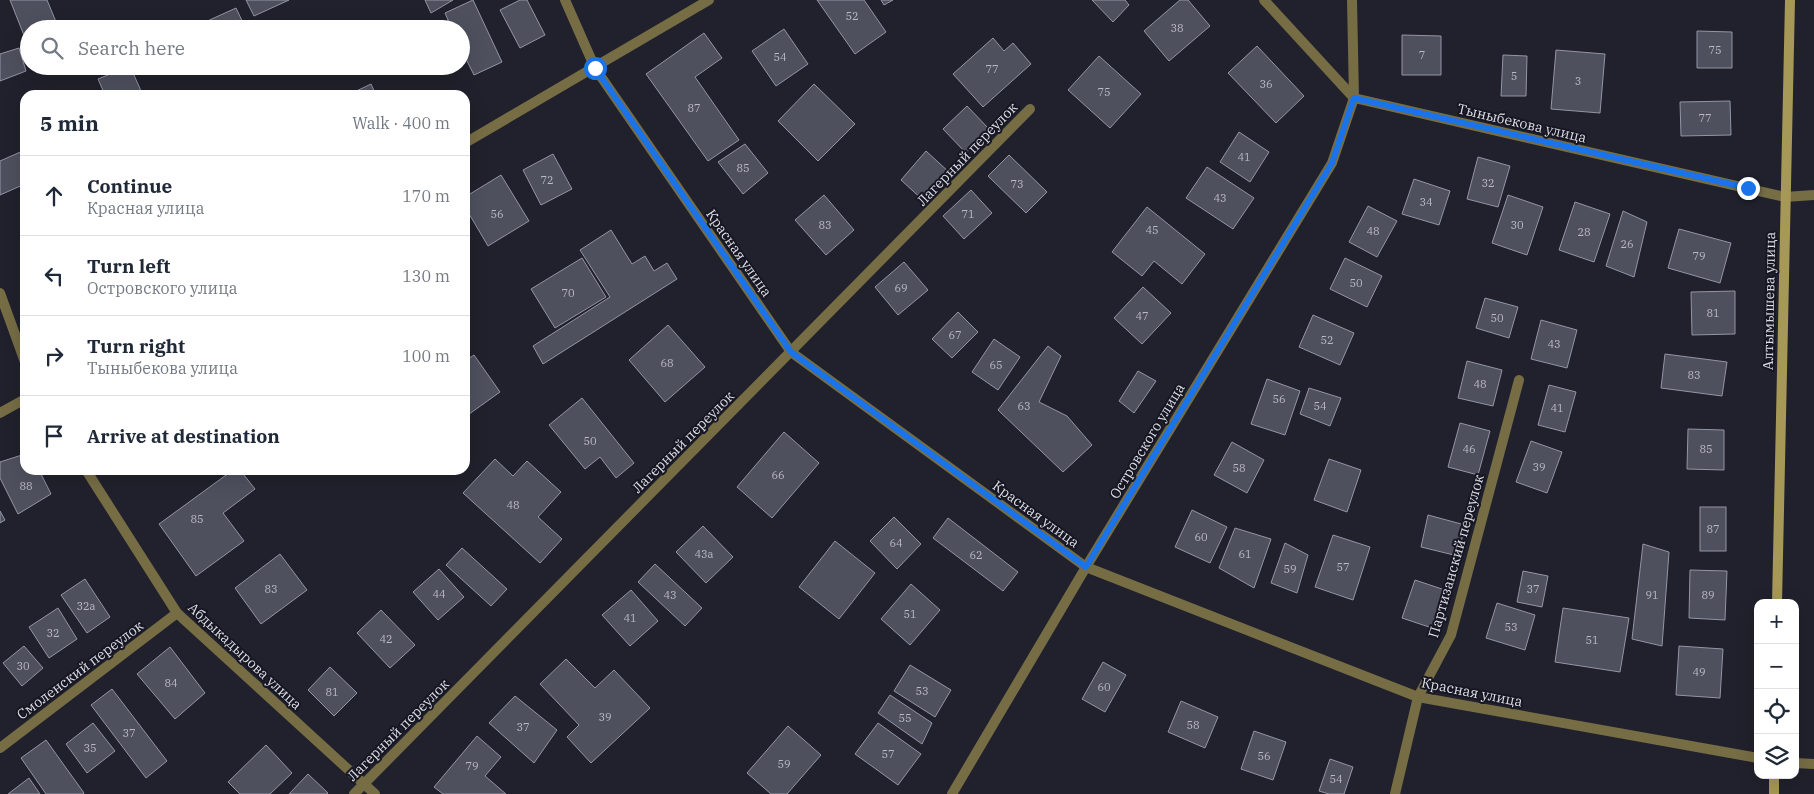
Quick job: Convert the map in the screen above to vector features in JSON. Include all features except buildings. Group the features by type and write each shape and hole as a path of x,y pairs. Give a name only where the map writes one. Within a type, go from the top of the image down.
{"main road":[{"name":"Алтымышева улица","path":"1777,599 1790,0"},
{"path":"1774,779 1774,794"}],"street":[{"name":"Красная улица","path":"565,0 595,68 791,352 1086,567 1418,697 1754,757"},
{"path":"470,140 709,0"},
{"path":"1264,0 1354,98"},
{"name":"Островского улица","path":"952,794 1086,567 1332,163 1354,98 1352,0"},
{"name":"Тыныбекова улица","path":"1354,98 1785,197 1814,195"},
{"name":"Лагерный переулок","path":"354,794 1030,109"},
{"path":"0,293 20,348"},
{"name":"Партизанский переулок","path":"1395,794 1418,697 1451,635 1519,380"},
{"path":"0,414 20,402"},
{"name":"Абдыкадырова улица","path":"89,475 177,613 375,794"},
{"name":"Смоленский переулок","path":"0,748 177,613"},
{"path":"1799,763 1814,764"}],"route":[{"path":"595,68 791,352 1086,567 1332,163 1354,98 1748,188"}]}
